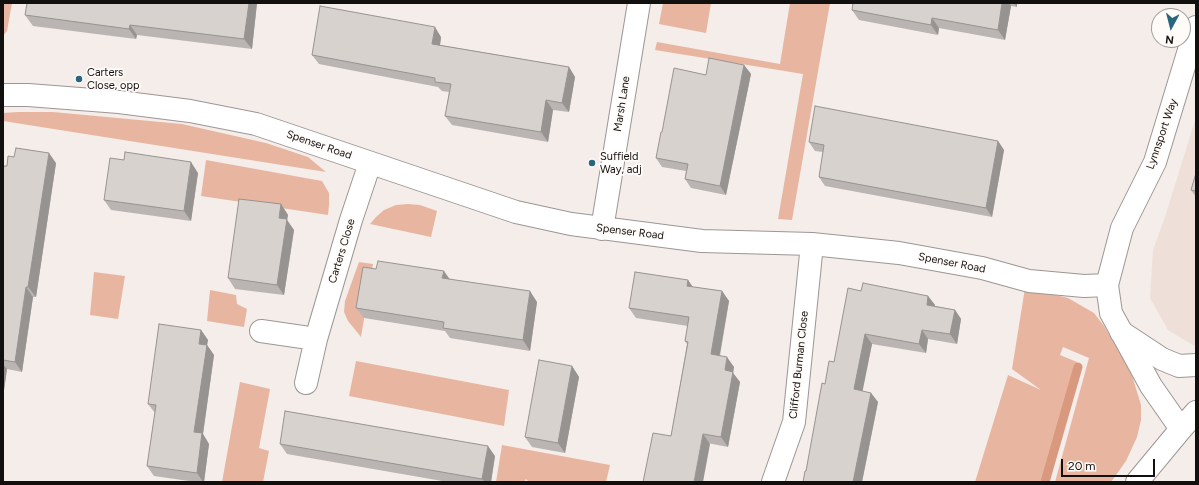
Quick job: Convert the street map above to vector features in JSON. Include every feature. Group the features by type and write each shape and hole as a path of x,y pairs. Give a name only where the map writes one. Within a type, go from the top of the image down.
{"street":[{"name":"Marsh Lane","path":"602,228 639,3"},
{"name":"Lynnsport Way","path":"1108,285 1122,228 1154,162 1196,27"},
{"name":"Spenser Road","path":"3,95 119,102 190,111 263,126 516,212 571,224 702,241 812,244 898,253 982,268 1029,281 1084,286 1108,285"},
{"name":"Carters Close","path":"306,383 316,340 351,220 370,163"},
{"name":"Clifford Burman Close","path":"773,482 794,422 812,244"},
{"path":"1108,285 1111,313 1151,386 1181,429"},
{"path":"261,331 316,340"},
{"path":"1121,332 1162,359 1179,366 1196,365"},
{"path":"1137,482 1196,412"}],"shaded area":[{"path":"3,3 12,3 7,31 3,36"},
{"path":"663,3 711,3 706,33 659,24"},
{"path":"790,3 830,3 792,220 778,219 803,74 655,50 657,42 780,64"},
{"path":"53,112 182,124 266,143 308,157 326,172 3,121 3,113"},
{"path":"1196,117 1196,347 1168,330 1150,298 1153,250 1165,217"},
{"path":"206,160 322,181 329,193 328,215 201,196"},
{"path":"396,205 420,205 437,211 431,237 370,224 384,210"},
{"path":"359,262 373,264 361,337 348,321 344,312 345,301"},
{"path":"94,272 125,276 118,319 90,315"},
{"path":"1025,288 1068,298 1094,313 1104,326 1131,372 1141,405 1141,420 1137,437 1126,461 1111,482 1055,482 1089,358 1063,347 1060,355 1077,362 1043,482 975,482 1008,375 1041,390 1012,369"},
{"path":"210,290 236,295 237,304 247,309 244,327 207,321"},
{"path":"356,361 509,390 504,426 349,396"},
{"path":"240,382 270,389 259,448 269,451 263,482 222,482"},
{"path":"502,445 610,465 606,482 529,482 526,479 524,482 496,482"}],"building":[{"path":"27,3 249,3 244,39 130,25 129,29 25,15"},
{"path":"853,3 1002,3 998,30 932,18 931,25 852,10"},
{"path":"320,6 435,27 432,44 569,67 562,103 546,100 541,132 445,116 451,84 435,82 435,78 312,55"},
{"path":"709,58 744,65 720,186 685,179 688,164 656,158 674,68 706,75"},
{"path":"815,106 998,141 986,208 819,177 824,145 809,142"},
{"path":"16,148 49,153 15,362 3,360 3,170 4,166 7,166 8,156 14,157"},
{"path":"125,152 191,162 184,211 104,200 110,158 124,160"},
{"path":"1196,173 1196,191 1191,190"},
{"path":"239,199 281,204 279,218 287,219 277,285 228,278"},
{"path":"378,261 444,271 442,278 530,291 523,340 443,328 444,322 356,308 363,267 376,269"},
{"path":"635,272 688,280 687,286 722,291 711,354 727,357 725,370 733,372 721,437 703,434 694,482 643,482 653,433 671,436 688,342 685,341 689,317 629,308"},
{"path":"863,283 928,296 927,305 955,310 950,334 922,330 919,344 865,334 854,389 871,393 853,482 803,482 822,383 825,384 829,361 834,362 848,288 861,291"},
{"path":"159,324 201,330 199,344 207,345 194,432 202,433 197,473 147,466 156,405 148,404"},
{"path":"539,360 572,366 558,443 525,437"},
{"path":"285,411 488,446 482,479 280,444"}],"waterway":[{"path":"1045,482 1078,367"}],"place":[{"name":"Carters Close, opp","path":"79,79"},
{"name":"Suffield Way, adj","path":"592,163"}]}
